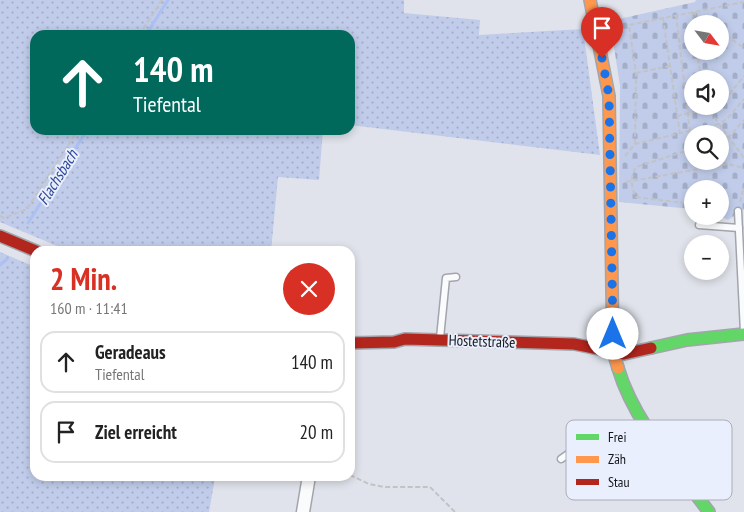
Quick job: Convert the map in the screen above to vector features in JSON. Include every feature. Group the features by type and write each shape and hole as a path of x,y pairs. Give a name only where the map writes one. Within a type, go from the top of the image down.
{"street":[{"path":"590,0 609,96 613,351 617,369 644,420"},
{"path":"0,236 30,248"},
{"name":"Hostetstraße","path":"355,343 394,342 405,339 440,339 574,344 624,354 687,340 744,333"},
{"path":"303,512 308,481"},
{"path":"700,500 709,512"}],"lane":[{"path":"739,209 744,333"},
{"path":"699,225 739,228"},
{"path":"440,339 446,278 456,277"},
{"path":"561,459 566,455"}],"path":[{"path":"142,30 162,0"},
{"path":"635,144 636,73 629,25 744,2"},
{"path":"692,12 696,15"},
{"path":"676,15 684,81"},
{"path":"663,18 680,134"},
{"path":"729,38 744,48"},
{"path":"636,73 670,66"},
{"path":"729,94 744,76"},
{"path":"714,125 727,119 744,99"},
{"path":"677,116 684,115"},
{"path":"712,115 718,124"},
{"path":"743,155 729,137 744,120"},
{"path":"624,160 626,153 635,144 684,133"},
{"path":"0,216 4,218 27,209 75,135"},
{"path":"684,152 636,168 631,188 636,197 684,203"},
{"path":"623,181 632,182 727,164 744,168"},
{"path":"729,207 739,209 744,187"},
{"path":"355,477 369,484 384,487 430,487 455,512"}],"green space":[{"path":"0,0 404,0 404,13 480,20 479,35 583,29 600,155 355,126 355,30 30,30 30,135 323,135 319,180 278,177 271,246 57,246 0,222"},
{"path":"696,0 744,0 744,210 734,211 734,216 729,219 729,180 684,180 684,208 619,202 620,86 610,21 695,2"},
{"path":"0,252 30,265 30,481 214,481 209,512 0,512"}],"waterway":[{"name":"Flachsbach","path":"149,30 168,0"},
{"name":"Flachsbach","path":"28,223 84,135"},
{"name":"Flachsbach","path":"0,265 7,259"}],"traffic: fast":[{"path":"651,348 687,340 744,334"},
{"path":"618,368 625,388 642,420"},
{"path":"700,500 709,512"}],"traffic: slow":[{"path":"590,0 609,96 613,351 618,368"}],"traffic: jam":[{"path":"0,236 30,248"},
{"path":"355,343 394,342 405,339 574,344 624,354 651,348"}],"route":[{"path":"602,58 609,96 613,334"}]}
